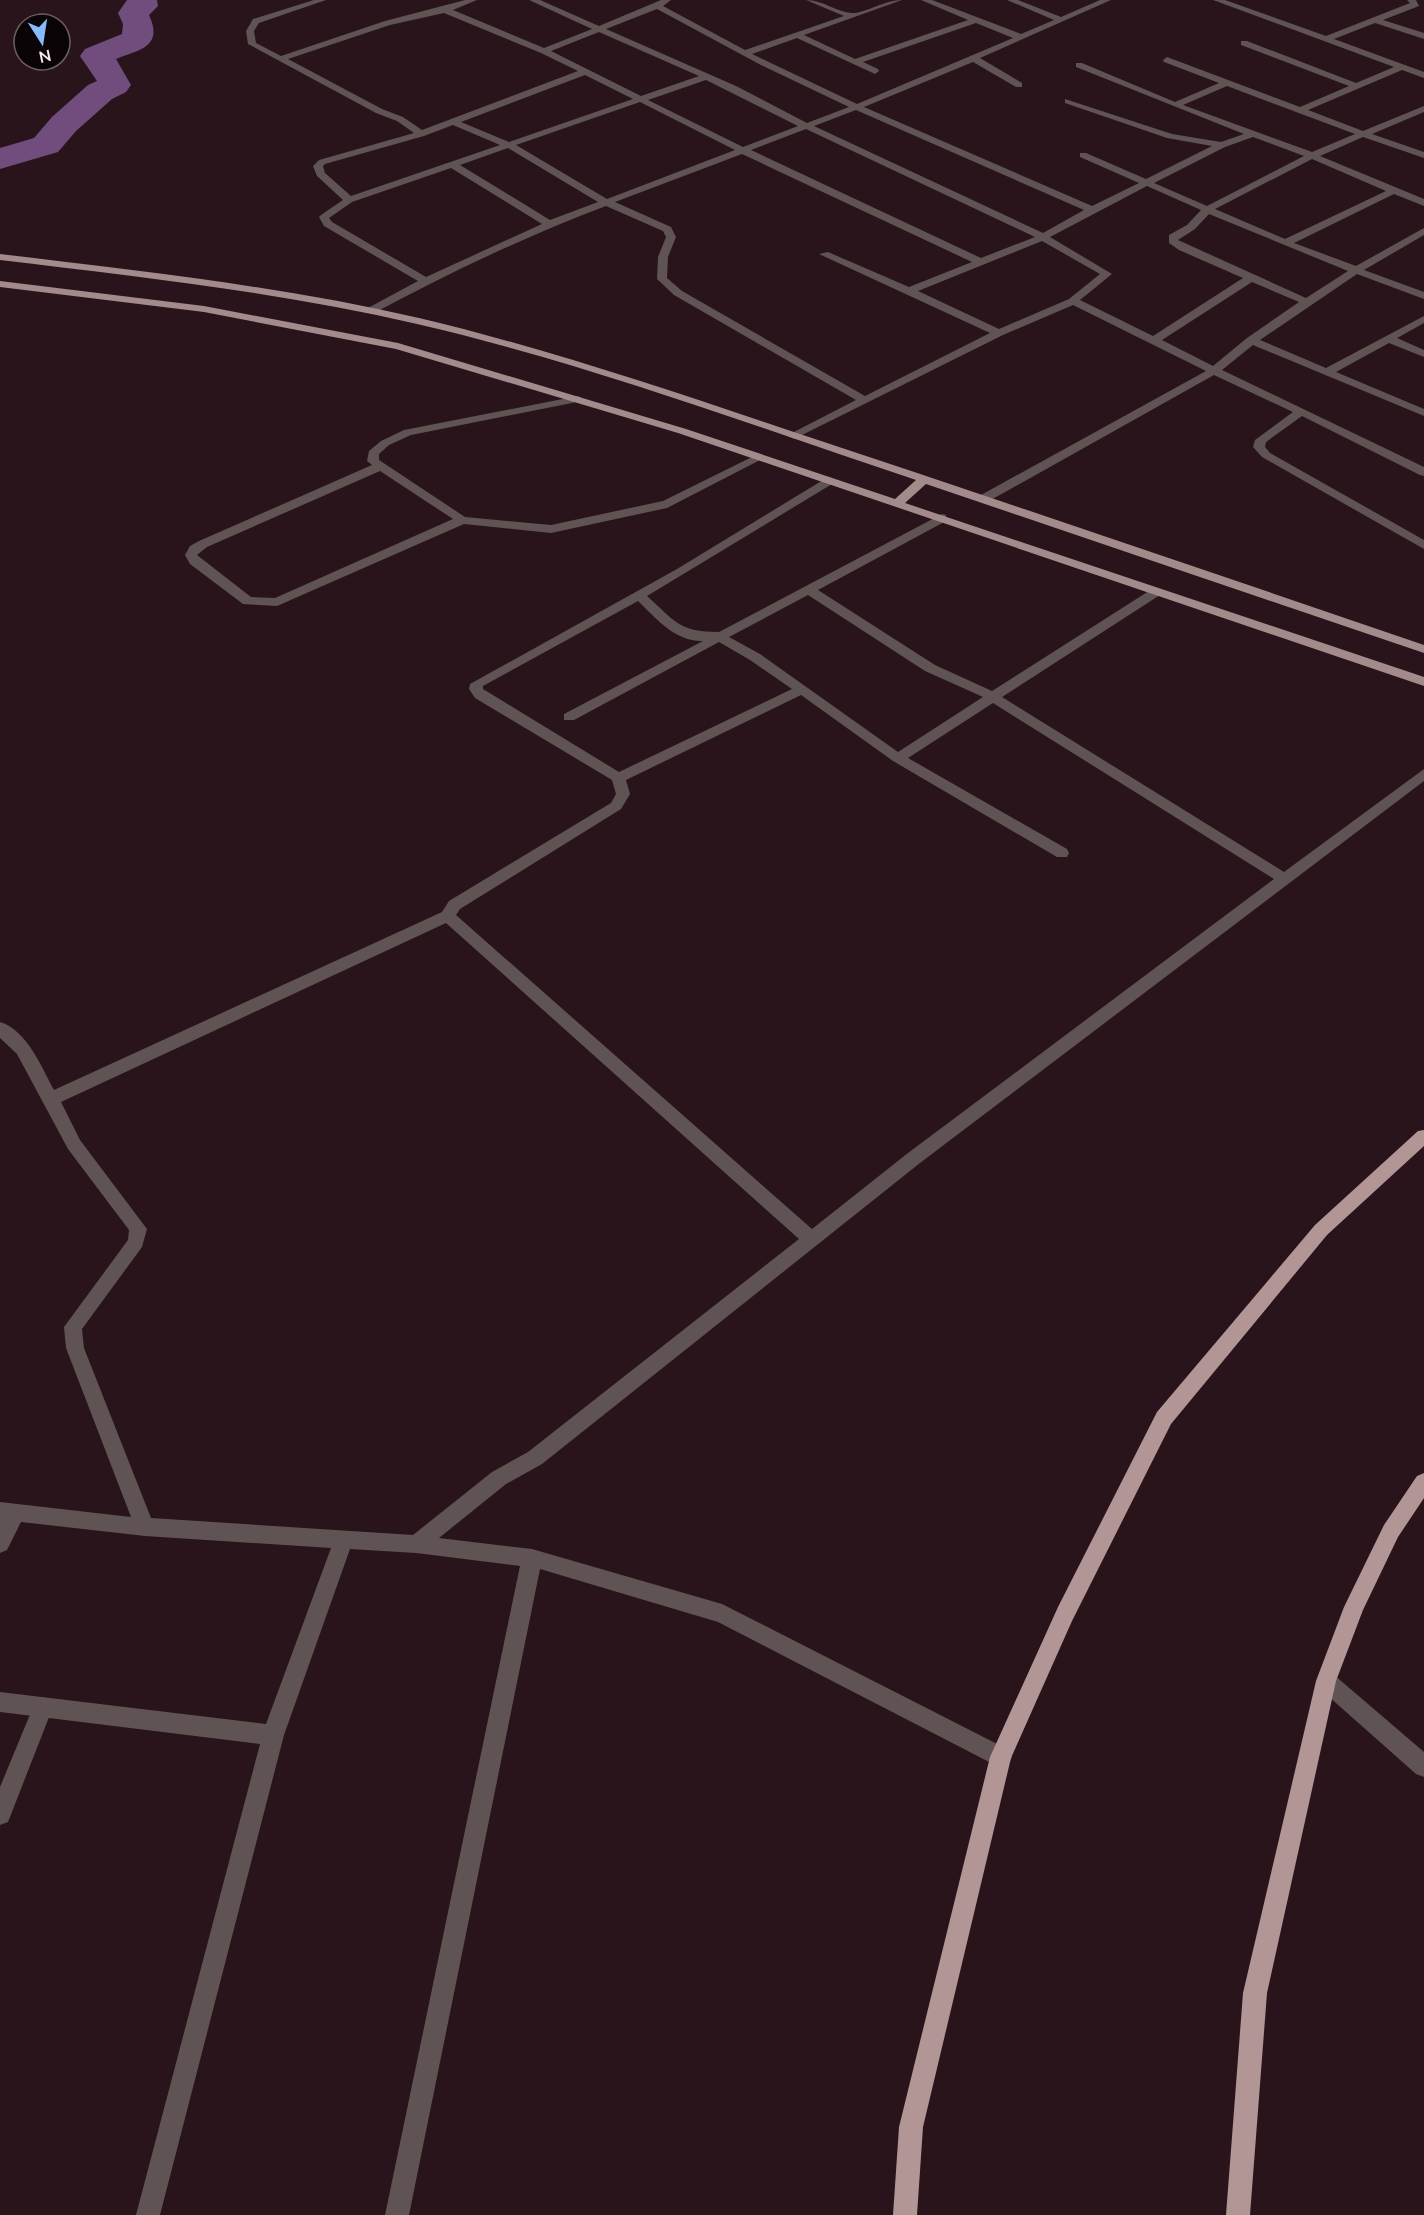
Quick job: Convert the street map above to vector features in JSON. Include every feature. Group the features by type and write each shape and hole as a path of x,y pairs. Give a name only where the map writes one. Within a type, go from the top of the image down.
{"highway":[{"path":"905,2215 911,2127 1001,1757 1065,1614 1164,1419 1320,1230 1424,1136"},
{"path":"1242,2214 1255,1993 1326,1681 1354,1606 1391,1531 1424,1482"}],"main road":[{"path":"0,257 214,297 398,346 578,399 898,503 1424,682"},
{"path":"0,284 214,297 370,311 481,338 985,498 1424,649"},
{"path":"898,503 924,479"}],"street":[{"path":"322,0 256,21 250,31 252,44 400,119 421,134"},
{"path":"279,59 388,23 445,10 473,0"},
{"path":"533,0 733,88 806,126 1043,237 1107,274 1073,301 999,333 794,436"},
{"path":"544,51 601,30 667,0"},
{"path":"810,0 852,16"},
{"path":"745,53 898,0"},
{"path":"925,0 1022,38"},
{"path":"1011,0 1061,20"},
{"path":"370,311 426,281 549,224 975,60 1107,0"},
{"path":"1216,0 1424,75"},
{"path":"1326,39 1416,4 1411,0"},
{"path":"657,6 745,53 857,106 1092,210"},
{"path":"445,10 544,51 742,150 981,262"},
{"path":"854,62 976,20"},
{"path":"1375,20 1424,36"},
{"path":"797,35 875,71"},
{"path":"1244,43 1356,86"},
{"path":"975,60 1019,86"},
{"path":"1167,60 1424,155"},
{"path":"1079,65 1424,203"},
{"path":"1300,110 1402,67"},
{"path":"349,200 320,174 318,166 322,162 421,134 584,72"},
{"path":"426,281 324,221 324,217 349,200 455,166 705,77"},
{"path":"1175,105 1228,82"},
{"path":"1068,102 1170,136 1222,145"},
{"path":"1305,301 1250,278 1173,241 1173,237 1191,227 1208,209 1311,156 1424,110"},
{"path":"454,122 511,146 604,201 667,229 671,237 663,257 662,279 678,293 865,401"},
{"path":"909,291 1043,237 1222,145 1253,134"},
{"path":"1083,155 1285,243 1424,296"},
{"path":"455,166 549,224"},
{"path":"1285,243 1393,191"},
{"path":"985,498 1214,371 1251,340 1305,301 1424,231"},
{"path":"824,254 999,333"},
{"path":"1154,340 1250,278"},
{"path":"1073,301 1424,472"},
{"path":"1327,372 1424,319"},
{"path":"1390,339 1424,354"},
{"path":"1251,340 1424,413"},
{"path":"578,399 408,432 385,443 372,453 378,467 462,519 551,529 667,504 760,458"},
{"path":"1301,411 1261,440 1259,447 1266,455 1424,545"},
{"path":"378,467 203,544 194,549 191,555 194,561 248,602 277,602 462,519"},
{"path":"51,1099 119,1065 448,916 454,905 616,806 623,794 618,778 488,700 476,689 477,684 639,595 828,481"},
{"path":"569,717 942,519"},
{"path":"810,591 930,668 993,697 1284,879"},
{"path":"898,758 1156,592"},
{"path":"639,595 676,629 695,637 718,636 801,690 898,758 1062,853"},
{"path":"618,778 801,690"},
{"path":"416,1544 499,1478 535,1458 914,1158 1424,774"},
{"path":"448,916 811,1239"},
{"path":"0,1028 23,1050 74,1144 138,1229 136,1242 73,1327 75,1348 145,1527"},
{"path":"0,1544 7,1512 145,1527 416,1544 532,1558 722,1614 1001,1757"},
{"path":"147,2215 273,1735 343,1541"},
{"path":"397,2215 532,1558"},
{"path":"1326,1681 1424,1766"},
{"path":"0,1702 273,1735"},
{"path":"0,1814 43,1707"}],"waterway":[{"path":"0,159 46,145 64,124 100,92 115,85 96,56 138,39 138,24 133,13 143,6 142,0"}]}
